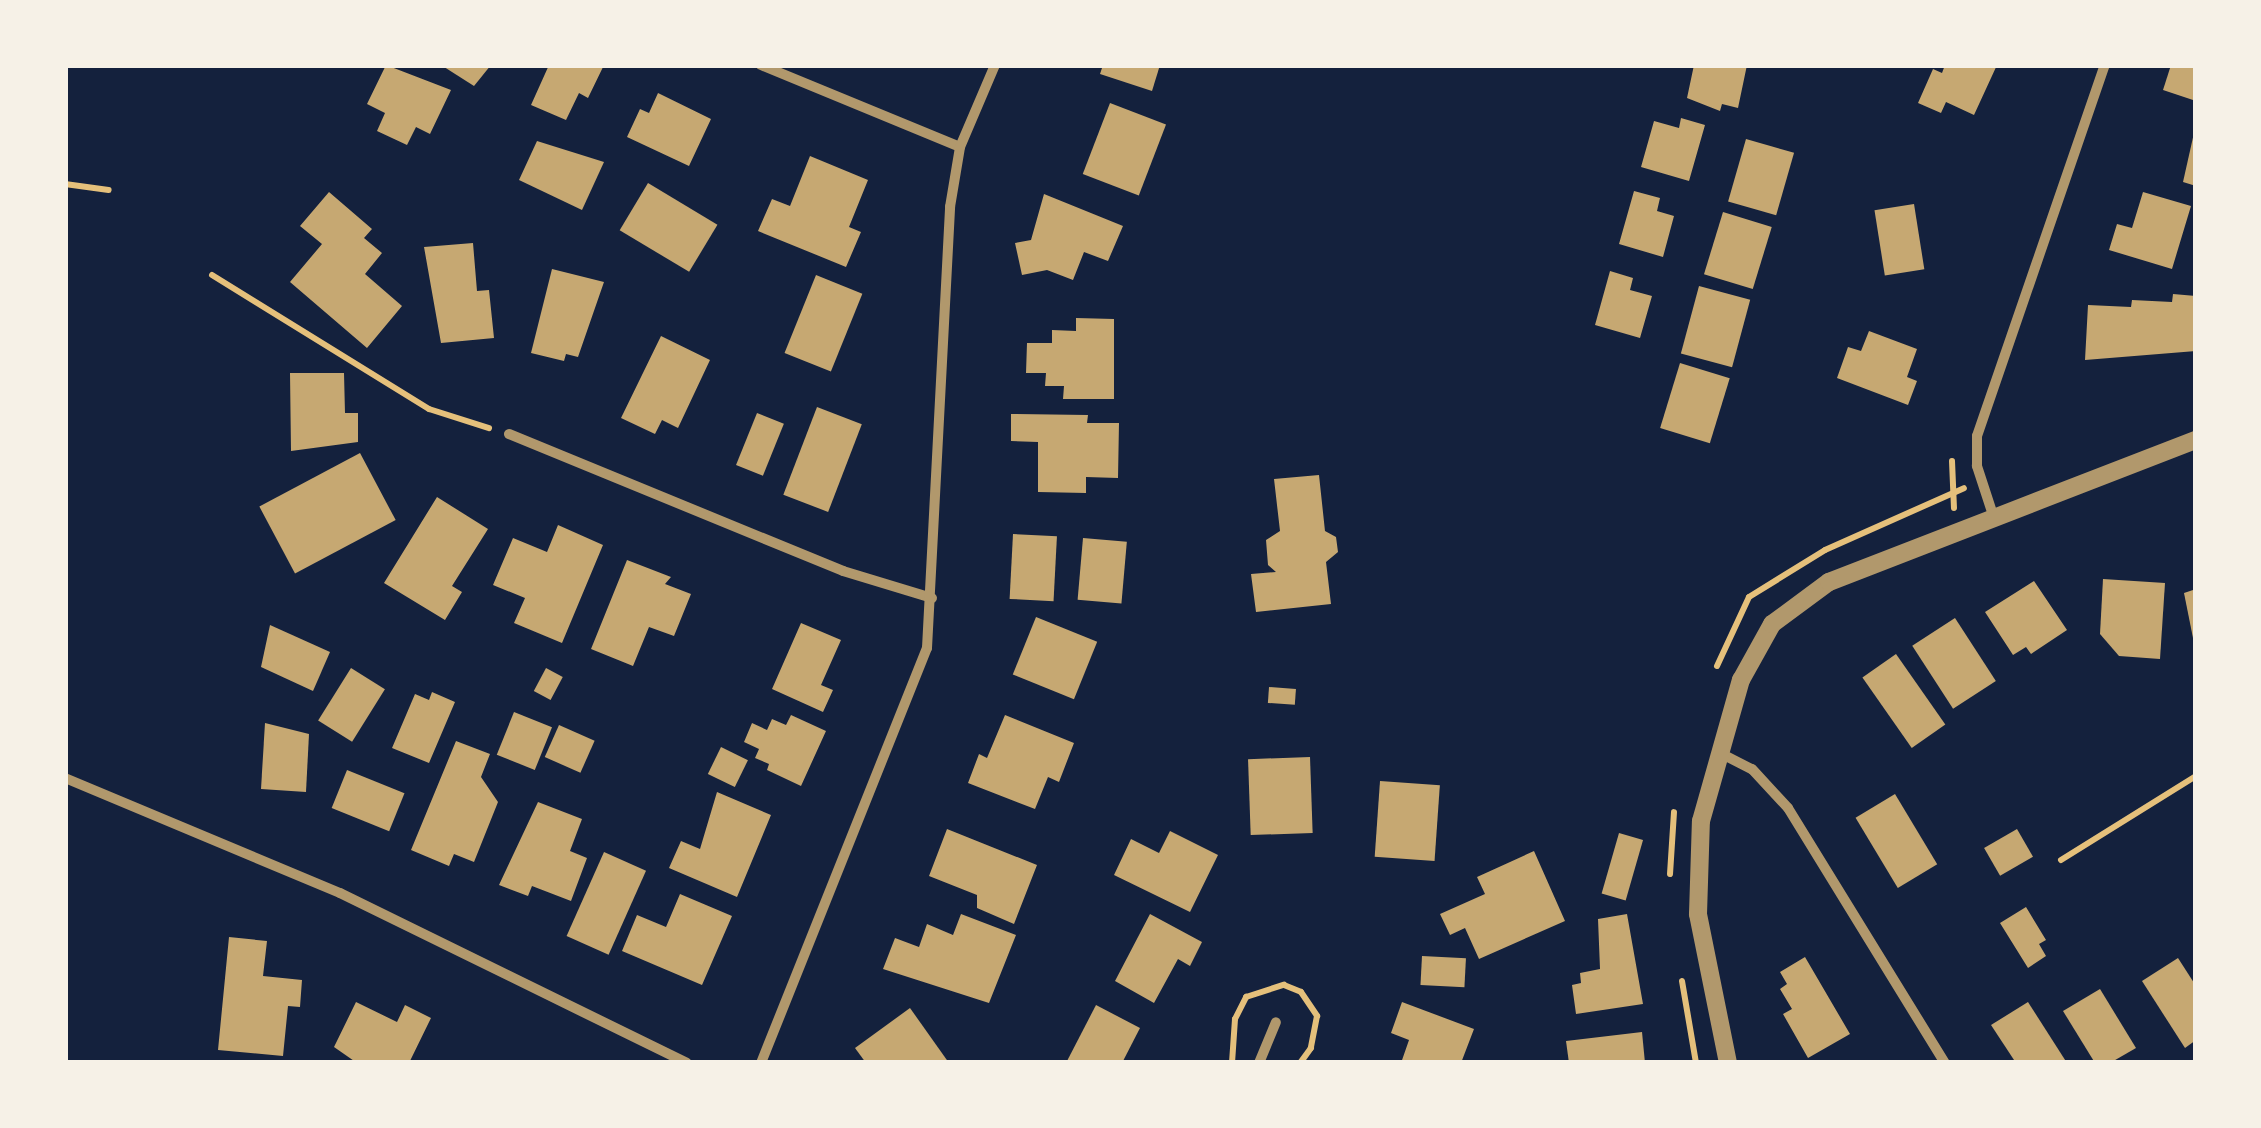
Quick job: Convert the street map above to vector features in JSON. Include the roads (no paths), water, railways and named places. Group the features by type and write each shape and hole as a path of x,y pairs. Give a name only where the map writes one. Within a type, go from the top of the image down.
{"street":[{"path":"761,65 892,125 960,147"},
{"path":"761,1063 916,688 932,598 950,207 960,147 996,65"},
{"path":"1993,515 1977,466 1977,436 2105,65"},
{"path":"509,434 843,571 932,598"},
{"path":"1728,1063 1697,882 1700,820 1740,680 1786,609 1829,582 1993,515 2196,440"},
{"path":"1717,752 1752,769 1788,808 1946,1063"},
{"path":"65,778 357,900 687,1063"},
{"path":"1258,1063 1276,1022"}]}
